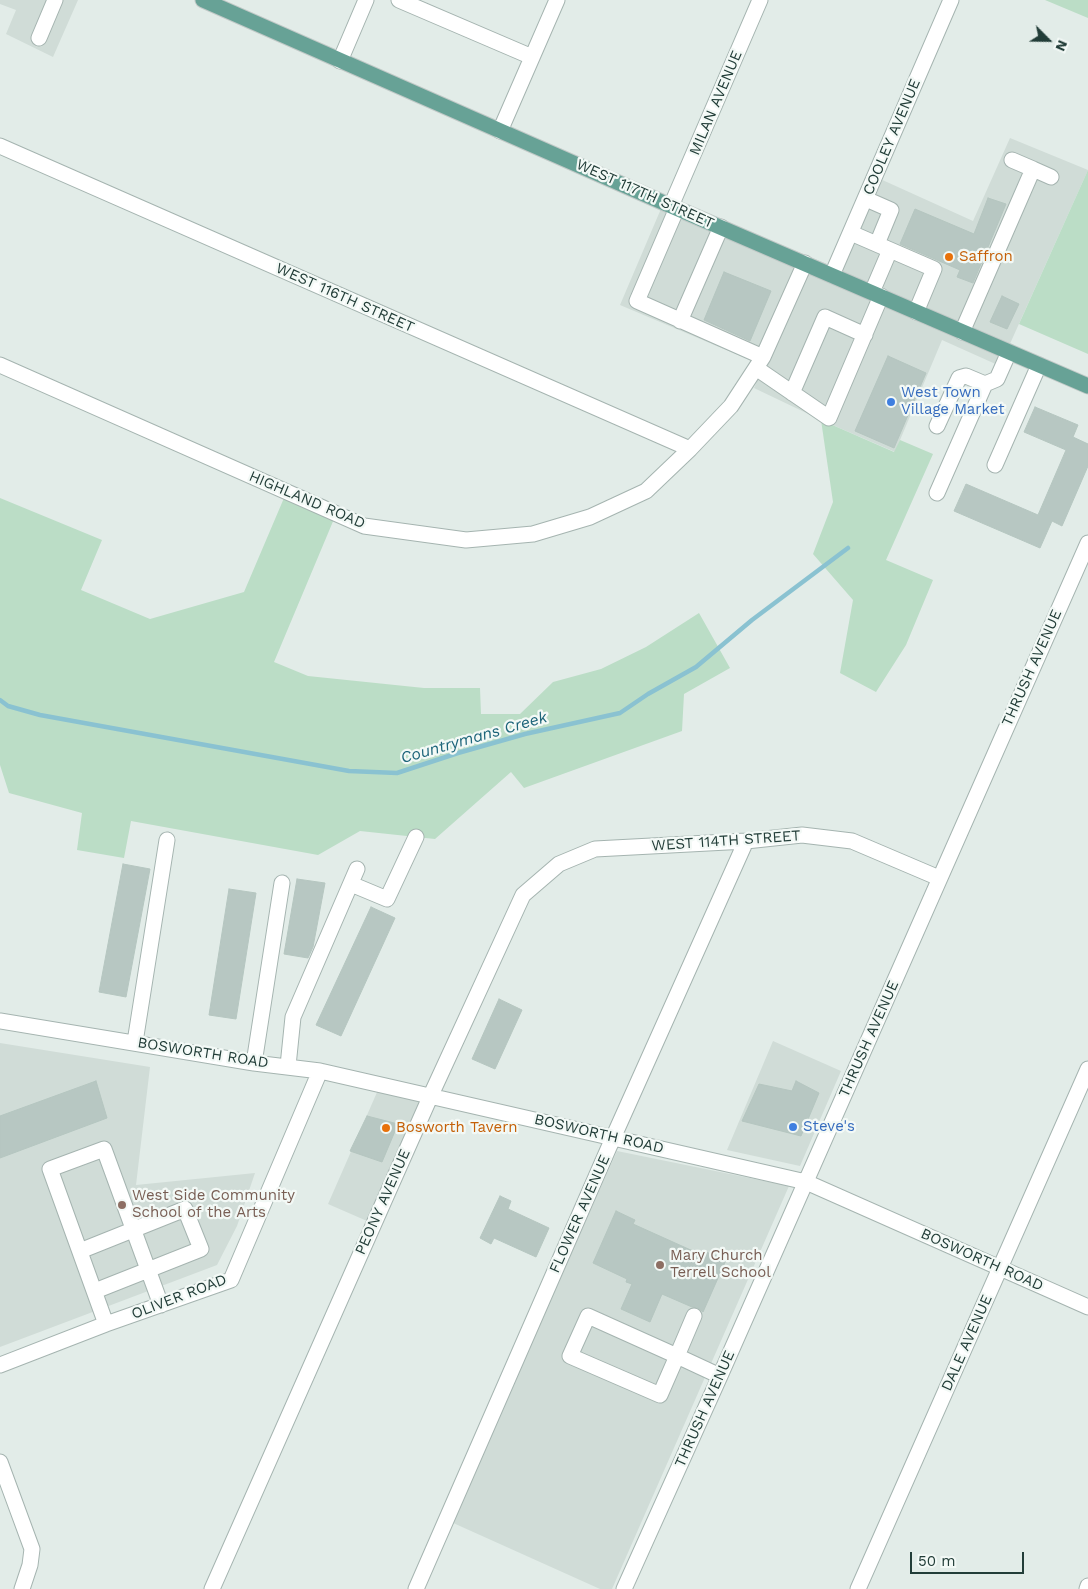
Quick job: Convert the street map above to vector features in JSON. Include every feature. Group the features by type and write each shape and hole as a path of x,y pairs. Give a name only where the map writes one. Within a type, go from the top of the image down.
{"main road":[{"name":"WEST 117TH STREET","path":"203,0 1088,386"}],"street":[{"path":"39,38 55,0"},
{"path":"340,61 366,0"},
{"path":"399,0 532,56"},
{"path":"500,131 557,0"},
{"name":"MILAN AVENUE","path":"680,321 637,301 760,0"},
{"name":"COOLEY AVENUE","path":"832,274 951,0"},
{"name":"WEST 116TH STREET","path":"0,146 690,449"},
{"path":"1012,160 1051,177"},
{"path":"962,332 1033,169"},
{"path":"721,227 680,321 759,363 792,393 829,418 865,334 876,294 891,210 866,199"},
{"path":"851,233 934,269 916,312"},
{"name":"HIGHLAND ROAD","path":"0,365 364,526 466,540 533,534 590,517 646,491 690,449 731,406 759,363 805,263"},
{"path":"792,393 825,317 865,334"},
{"path":"937,426 959,378 966,376 985,384 998,379 1009,352"},
{"path":"995,465 1039,365"},
{"path":"938,493 985,384"},
{"name":"THRUSH AVENUE","path":"624,1589 1088,543"},
{"name":"WEST 114TH STREET","path":"595,849 746,841 802,834 852,841 939,878"},
{"path":"351,884 387,899 416,838"},
{"path":"135,1042 167,840"},
{"name":"FLOWER AVENUE","path":"416,1589 613,1138 746,841"},
{"name":"PEONY AVENUE","path":"212,1589 431,1095 523,895 559,864 595,849"},
{"path":"288,1066 293,1017 357,869"},
{"path":"254,1062 282,882"},
{"name":"BOSWORTH ROAD","path":"0,1021 254,1062 320,1070 806,1182 1088,1307"},
{"name":"DALE AVENUE","path":"858,1589 1088,1069"},
{"name":"OLIVER ROAD","path":"0,1365 106,1324 231,1280 320,1070"},
{"path":"106,1324 50,1169 104,1149 161,1305"},
{"path":"80,1251 185,1209 201,1249 95,1291"},
{"path":"694,1316 677,1356 660,1395 570,1356 588,1316 677,1356 720,1376"},
{"path":"0,1462 32,1549 22,1589"}],"shaded area":[{"path":"0,0 78,0 53,57 6,34 16,10 0,4"},
{"path":"1010,138 1088,170 1000,366 942,340 895,452 754,388 764,366 620,305 666,197 839,269 878,178 973,221"},
{"path":"773,1041 841,1071 800,1166 727,1150"},
{"name":"West Side Community School of the Arts","path":"0,1043 150,1067 136,1185 255,1173 237,1226 217,1265 0,1347"},
{"path":"378,1090 423,1100 367,1221 328,1204"},
{"path":"617,1151 789,1186 612,1589 600,1589 451,1522"}],"green space":[{"path":"1045,0 1088,0 1088,18"},
{"path":"1088,170 1088,354 1019,324"},
{"path":"821,420 894,452 900,440 933,454 886,560 933,580 906,645 876,692 840,673 853,600 813,554 833,502"},
{"path":"0,498 102,540 81,590 150,619 244,592 284,498 334,519 274,662 308,676 424,688 480,688 481,714 520,714 553,682 601,669 646,647 699,613 730,668 684,694 682,731 524,788 511,772 435,839 360,831 318,855 131,821 124,858 77,850 82,813 9,793 0,765"}],"building":[{"path":"988,198 1006,204 973,283 957,277 960,270 900,244 915,209 974,234"},
{"path":"724,272 771,291 750,341 704,320"},
{"path":"1002,296 1019,304 1007,329 990,322"},
{"name":"West Town Village Market","path":"888,356 926,373 894,448 855,431"},
{"path":"1035,407 1078,425 1073,437 1088,444 1088,466 1062,526 1052,521 1040,548 954,511 966,484 1038,515 1066,450 1024,432"},
{"path":"123,864 150,869 126,997 99,992"},
{"path":"297,879 325,883 313,947 308,958 284,954"},
{"path":"229,889 256,893 236,1019 209,1015"},
{"path":"371,907 395,918 341,1036 316,1025"},
{"path":"499,999 522,1010 495,1069 472,1059"},
{"path":"96,1081 107,1118 0,1158 0,1116"},
{"path":"796,1081 819,1093 801,1136 742,1121 759,1084 792,1091"},
{"path":"367,1116 398,1124 382,1162 350,1151"},
{"path":"500,1196 511,1201 508,1209 549,1228 536,1257 494,1238 491,1244 480,1238"},
{"name":"Mary Church Terrell School","path":"616,1211 635,1220 633,1224 704,1256 706,1252 726,1260 703,1312 698,1308 662,1294 650,1322 621,1309 632,1284 626,1282 627,1279 593,1263"}],"waterway":[{"name":"Countrymans Creek","path":"0,700 8,706 40,715 349,771 397,773 525,734 620,713 648,694 696,667 752,620 848,548"}],"place":[{"name":"Saffron","path":"949,257"},
{"name":"West Town Village Market","path":"891,402"},
{"name":"Steve's","path":"793,1127"},
{"name":"Bosworth Tavern","path":"386,1128"},
{"name":"West Side Community School of the Arts","path":"122,1205"},
{"name":"Mary Church Terrell School","path":"660,1265"}]}
